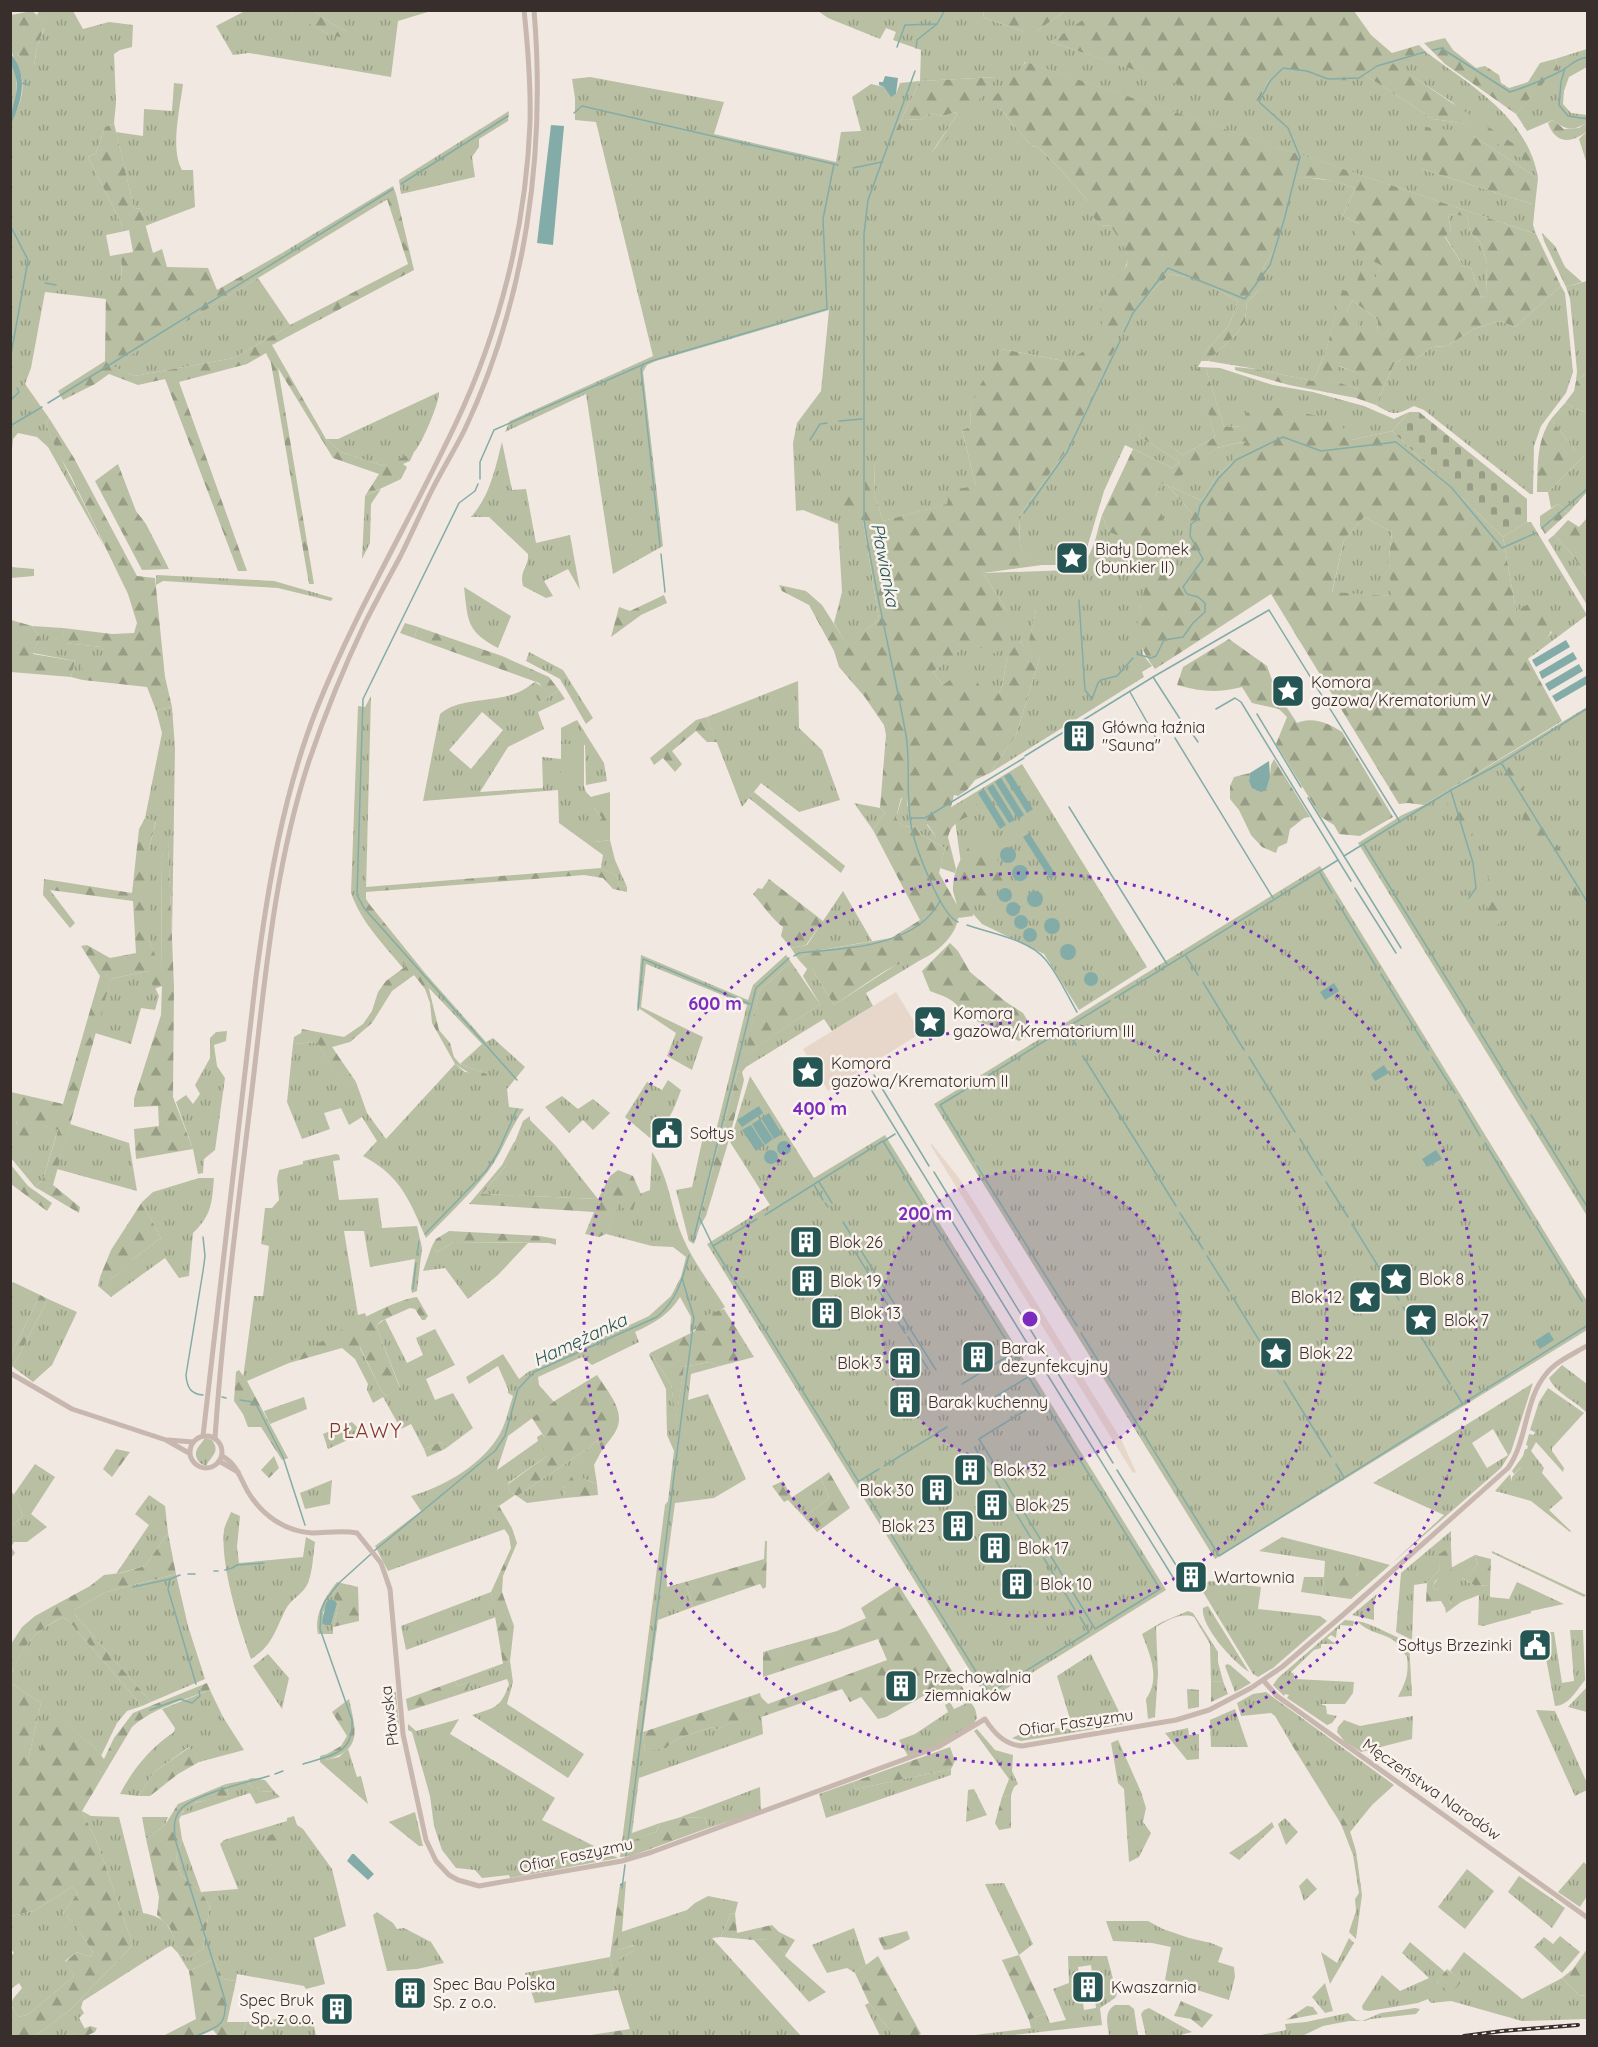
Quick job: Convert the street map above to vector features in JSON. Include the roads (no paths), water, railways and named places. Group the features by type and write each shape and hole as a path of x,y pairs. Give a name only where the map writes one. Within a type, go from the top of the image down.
{"street":[{"path":"203,1436 256,977 266,902 280,831 300,758 325,688 456,422 489,341 505,290 522,204 530,124 525,10"},
{"path":"10,1373 72,1409 166,1440 189,1453 194,1463 201,1468 213,1467 221,1458 221,1446 215,1438 236,1218 265,978 288,833 309,761 335,691 364,624 464,430 507,316 529,222 535,177 539,97 534,10"},
{"name":"Ofiar Faszyzmu","path":"450,1875 468,1884 492,1885 622,1861 938,1747 985,1719 993,1731 1005,1741 1022,1746 1176,1720 1209,1710 1263,1680 1344,1614 1508,1468 1517,1452 1540,1382 1552,1368 1587,1345"},
{"path":"166,1440 193,1442 203,1436 215,1438"},
{"path":"189,1453 193,1442"},
{"name":"Pławska","path":"221,1458 239,1473 256,1503 268,1517 299,1531 357,1533 384,1570 390,1588 403,1734 426,1840 436,1861 450,1875"},
{"name":"Męczeństwa Narodów","path":"1263,1680 1277,1696 1587,1918"}],"water":[{"path":"11,54 20,71 22,89 11,124 17,84"},
{"path":"885,76 898,78 896,94 891,97 884,87 879,85"},
{"path":"551,125 564,126 553,245 537,243"},
{"path":"1566,640 1570,647 1536,667 1532,660"},
{"path":"1573,652 1577,659 1542,679 1539,672"},
{"path":"1579,664 1583,671 1549,691 1545,684"},
{"path":"1586,676 1587,684 1556,702 1552,696"},
{"path":"1269,761 1270,776 1266,790 1261,792 1252,788 1249,781 1250,773"},
{"path":"1010,773 1033,809 1027,813 1004,776"},
{"path":"1001,778 1024,815 1018,819 995,782"},
{"path":"993,784 1015,820 1009,823 987,788"},
{"path":"984,789 1006,825 1000,829 978,793"},
{"path":"1029,833 1056,875 1050,879 1023,837"},
{"path":"1008,847 1016,855 1008,863 1000,855"},
{"path":"1020,865 1028,873 1020,881 1012,873"},
{"path":"1002,888 1008,888 1012,895 1008,902 1002,902 998,898 998,892"},
{"path":"1035,891 1043,899 1035,907 1027,899"},
{"path":"1010,902 1016,902 1020,909 1016,916 1010,916 1006,912 1006,906"},
{"path":"1018,915 1024,915 1028,922 1024,929 1018,929 1014,925 1014,919"},
{"path":"1052,918 1060,926 1052,934 1044,926"},
{"path":"1027,928 1033,928 1037,935 1033,942 1027,942 1023,938 1023,932"},
{"path":"1068,944 1076,952 1068,960 1060,952"},
{"path":"1088,972 1094,972 1098,979 1094,986 1088,986 1084,982 1084,976"},
{"path":"1334,983 1339,991 1325,1000 1320,992"},
{"path":"1384,1065 1389,1073 1375,1081 1371,1074"},
{"path":"759,1106 763,1113 742,1127 737,1120"},
{"path":"769,1113 782,1134 774,1139 761,1118"},
{"path":"760,1119 773,1139 765,1145 752,1124"},
{"path":"751,1125 764,1145 756,1151 742,1130"},
{"path":"781,1141 787,1141 791,1148 787,1155 781,1155 777,1151 777,1145"},
{"path":"768,1150 774,1150 778,1157 774,1164 768,1164 764,1160 764,1154"},
{"path":"1436,1150 1442,1159 1427,1167 1422,1159"},
{"path":"1549,1332 1554,1340 1540,1349 1535,1341"},
{"path":"330,1599 337,1604 331,1625 325,1625 322,1623 326,1603"},
{"path":"352,1854 374,1874 368,1880 347,1861"}],"waterway":[{"name":"Pławianka","path":"916,48 917,40 937,24 945,10"},
{"path":"897,47 905,25 937,24"},
{"path":"1433,50 1441,48 1510,92 1530,85 1563,70 1577,60 1588,57"},
{"path":"1124,332 1133,313 1168,268 1245,299 1270,265 1300,157 1288,128 1259,102 1270,81 1283,68 1307,71 1328,79 1359,78 1377,66 1425,52"},
{"path":"1565,68 1559,105 1568,116 1588,119"},
{"name":"Pławianka","path":"915,71 868,200 864,234 864,520 906,735 912,830 918,851 937,895 944,908 958,922"},
{"path":"23,83 29,85"},
{"path":"574,113 582,106 838,165"},
{"path":"401,184 508,116"},
{"path":"853,168 882,162"},
{"path":"480,479 480,462 494,430 651,361 827,309 823,219 834,164"},
{"path":"48,403 393,189"},
{"path":"10,225 28,260 10,360"},
{"path":"45,283 56,285"},
{"path":"1024,513 1067,452 1121,339"},
{"path":"643,365 641,369 660,545"},
{"path":"10,401 19,392 17,388"},
{"path":"10,426 42,407"},
{"path":"839,421 862,419"},
{"path":"810,440 820,424 827,423"},
{"path":"1137,654 1151,658 1156,656 1164,640 1183,637 1205,612 1205,603 1198,597 1187,594 1183,587 1203,559 1190,536 1191,524 1197,520 1200,506 1218,479 1236,460 1283,437 1321,451 1396,442 1451,487 1502,548 1536,533"},
{"path":"478,484 475,491 459,503 363,699 357,895 364,908 517,1080"},
{"path":"1542,528 1588,488"},
{"path":"661,554 665,592"},
{"path":"1079,600 1085,690 1092,699 1098,683 1117,676 1133,658"},
{"path":"1025,756 1153,677 1269,610 1400,822"},
{"path":"1153,677 1182,722"},
{"path":"1130,692 1156,738"},
{"path":"1216,709 1235,698 1241,702 1351,881"},
{"path":"1344,856 1451,790 1501,763 1588,708"},
{"path":"1257,714 1301,787"},
{"path":"1187,726 1198,742"},
{"path":"1175,738 1273,898"},
{"path":"910,818 925,818 1024,758"},
{"path":"1502,764 1588,903"},
{"path":"1451,791 1473,863 1476,888 1469,898"},
{"path":"1308,798 1401,948"},
{"path":"1069,807 1167,964"},
{"path":"1364,845 1474,1023"},
{"path":"1115,998 1338,860"},
{"path":"1320,873 1332,893"},
{"path":"1355,888 1396,953"},
{"path":"1336,900 1377,968"},
{"name":"Pławianka","path":"794,956 799,953 857,947 897,937 929,917 940,901"},
{"path":"967,925 1009,938 1038,952 1054,971 1077,1012"},
{"path":"1186,956 1198,975"},
{"name":"Pławianka","path":"693,1241 756,988 789,958"},
{"path":"638,1010 643,959 750,1004"},
{"path":"1381,974 1428,1050"},
{"path":"1203,982 1244,1050"},
{"path":"974,1161 940,1105 1110,1001"},
{"path":"1066,1028 1076,1045"},
{"path":"1478,1029 1527,1109"},
{"path":"1083,1056 1176,1206"},
{"path":"1249,1057 1295,1132"},
{"path":"1432,1057 1455,1093"},
{"path":"874,1075 929,1166"},
{"path":"872,1091 1032,1351"},
{"path":"1459,1100 1480,1136"},
{"path":"425,1234 486,1171 497,1154 517,1109"},
{"path":"1531,1115 1588,1208"},
{"path":"884,1141 895,1134"},
{"path":"1300,1139 1322,1175"},
{"path":"765,1215 883,1141 1019,1361"},
{"path":"1485,1143 1531,1219"},
{"path":"977,1166 1077,1326"},
{"path":"934,1172 1041,1347"},
{"path":"819,1182 832,1203"},
{"path":"1326,1182 1348,1217"},
{"path":"814,1185 823,1200"},
{"path":"825,1203 828,1207"},
{"path":"1180,1213 1203,1249"},
{"path":"699,1217 713,1246 988,1691 990,1693 1089,1632 1080,1617"},
{"path":"713,1246 757,1219"},
{"path":"843,1222 936,1370"},
{"path":"1352,1224 1399,1300"},
{"path":"1536,1226 1582,1301"},
{"path":"203,1237 205,1256 186,1375 190,1390 203,1395"},
{"path":"846,1237 905,1333"},
{"path":"417,1255 419,1241"},
{"name":"Hamężanka","path":"374,1551 495,1451 505,1436 518,1389 534,1372 657,1317 664,1311 678,1289 689,1255"},
{"path":"1207,1256 1229,1291"},
{"path":"413,1289 416,1263"},
{"path":"626,1856 694,1318 682,1278"},
{"path":"1233,1298 1280,1374"},
{"path":"1403,1307 1450,1384"},
{"path":"1209,1539 1219,1556 1588,1325"},
{"path":"1081,1333 1208,1538"},
{"path":"908,1337 928,1369"},
{"path":"962,1384 1013,1353"},
{"path":"1046,1354 1113,1463"},
{"path":"1039,1361 1174,1579"},
{"path":"1023,1368 1160,1589 1095,1629 1066,1581"},
{"path":"995,1397 1028,1377"},
{"path":"1284,1381 1331,1457"},
{"path":"1454,1390 1462,1403"},
{"path":"222,1397 226,1398"},
{"path":"240,1400 253,1402 257,1406 283,1457 305,1525"},
{"path":"1042,1400 979,1439 1063,1576"},
{"path":"884,1466 947,1427"},
{"path":"975,1448 993,1477"},
{"path":"1336,1464 1343,1476"},
{"path":"858,1482 879,1469"},
{"path":"1117,1470 1179,1570"},
{"path":"996,1481 1014,1511"},
{"path":"1017,1515 1034,1543"},
{"path":"1039,1550 1075,1610"},
{"path":"303,1764 338,1752 349,1740 352,1732 352,1720 320,1629 321,1611 325,1601 340,1582 371,1554"},
{"path":"225,1570 237,1565 264,1563"},
{"path":"188,1574 195,1574"},
{"path":"180,1575 170,1579 168,1589 196,1684"},
{"path":"133,1587 170,1579"},
{"path":"150,1710 180,1699 192,1703 200,1696 199,1691"},
{"path":"275,1774 283,1771"},
{"path":"196,2036 215,2028 223,2020 225,2000 175,1839 176,1819 182,1808 199,1798 269,1776"},
{"path":"622,1888 625,1865"}],"railway":[{"path":"1464,2036 1578,2025"}],"place":[{"name":"Biały Domek (bunkier II)","path":"1072,558"},
{"name":"Komora gazowa/Krematorium V","path":"1288,691"},
{"name":"Główna łaźnia \"Sauna\"","path":"1079,736"},
{"name":"Komora gazowa/Krematorium III","path":"930,1022"},
{"name":"Komora gazowa/Krematorium II","path":"808,1072"},
{"name":"Sołtys","path":"667,1133"},
{"name":"Blok 26","path":"806,1242"},
{"name":"Blok 8","path":"1396,1279"},
{"name":"Blok 19","path":"807,1281"},
{"name":"Blok 12","path":"1365,1297"},
{"name":"Blok 13","path":"827,1313"},
{"name":"Blok 7","path":"1421,1320"},
{"name":"Blok 22","path":"1276,1353"},
{"name":"Barak dezynfekcyjny","path":"978,1357"},
{"name":"Blok 3","path":"905,1363"},
{"name":"Barak kuchenny","path":"905,1402"},
{"name":"Blok 32","path":"970,1470"},
{"name":"Blok 30","path":"937,1490"},
{"name":"Blok 25","path":"992,1505"},
{"name":"Blok 23","path":"958,1526"},
{"name":"Blok 17","path":"995,1548"},
{"name":"Wartownia","path":"1191,1577"},
{"name":"Blok 10","path":"1017,1584"},
{"name":"Sołtys Brzezinki","path":"1535,1645"},
{"name":"Przechowalnia ziemniaków","path":"901,1686"},
{"name":"Kwaszarnia","path":"1088,1987"},
{"name":"Spec Bau Polska Sp. z o.o.","path":"410,1993"},
{"name":"Spec Bruk Sp. z o.o.","path":"337,2009"}],"district":[{"name":"PŁAWY","path":"366,1431"}]}
